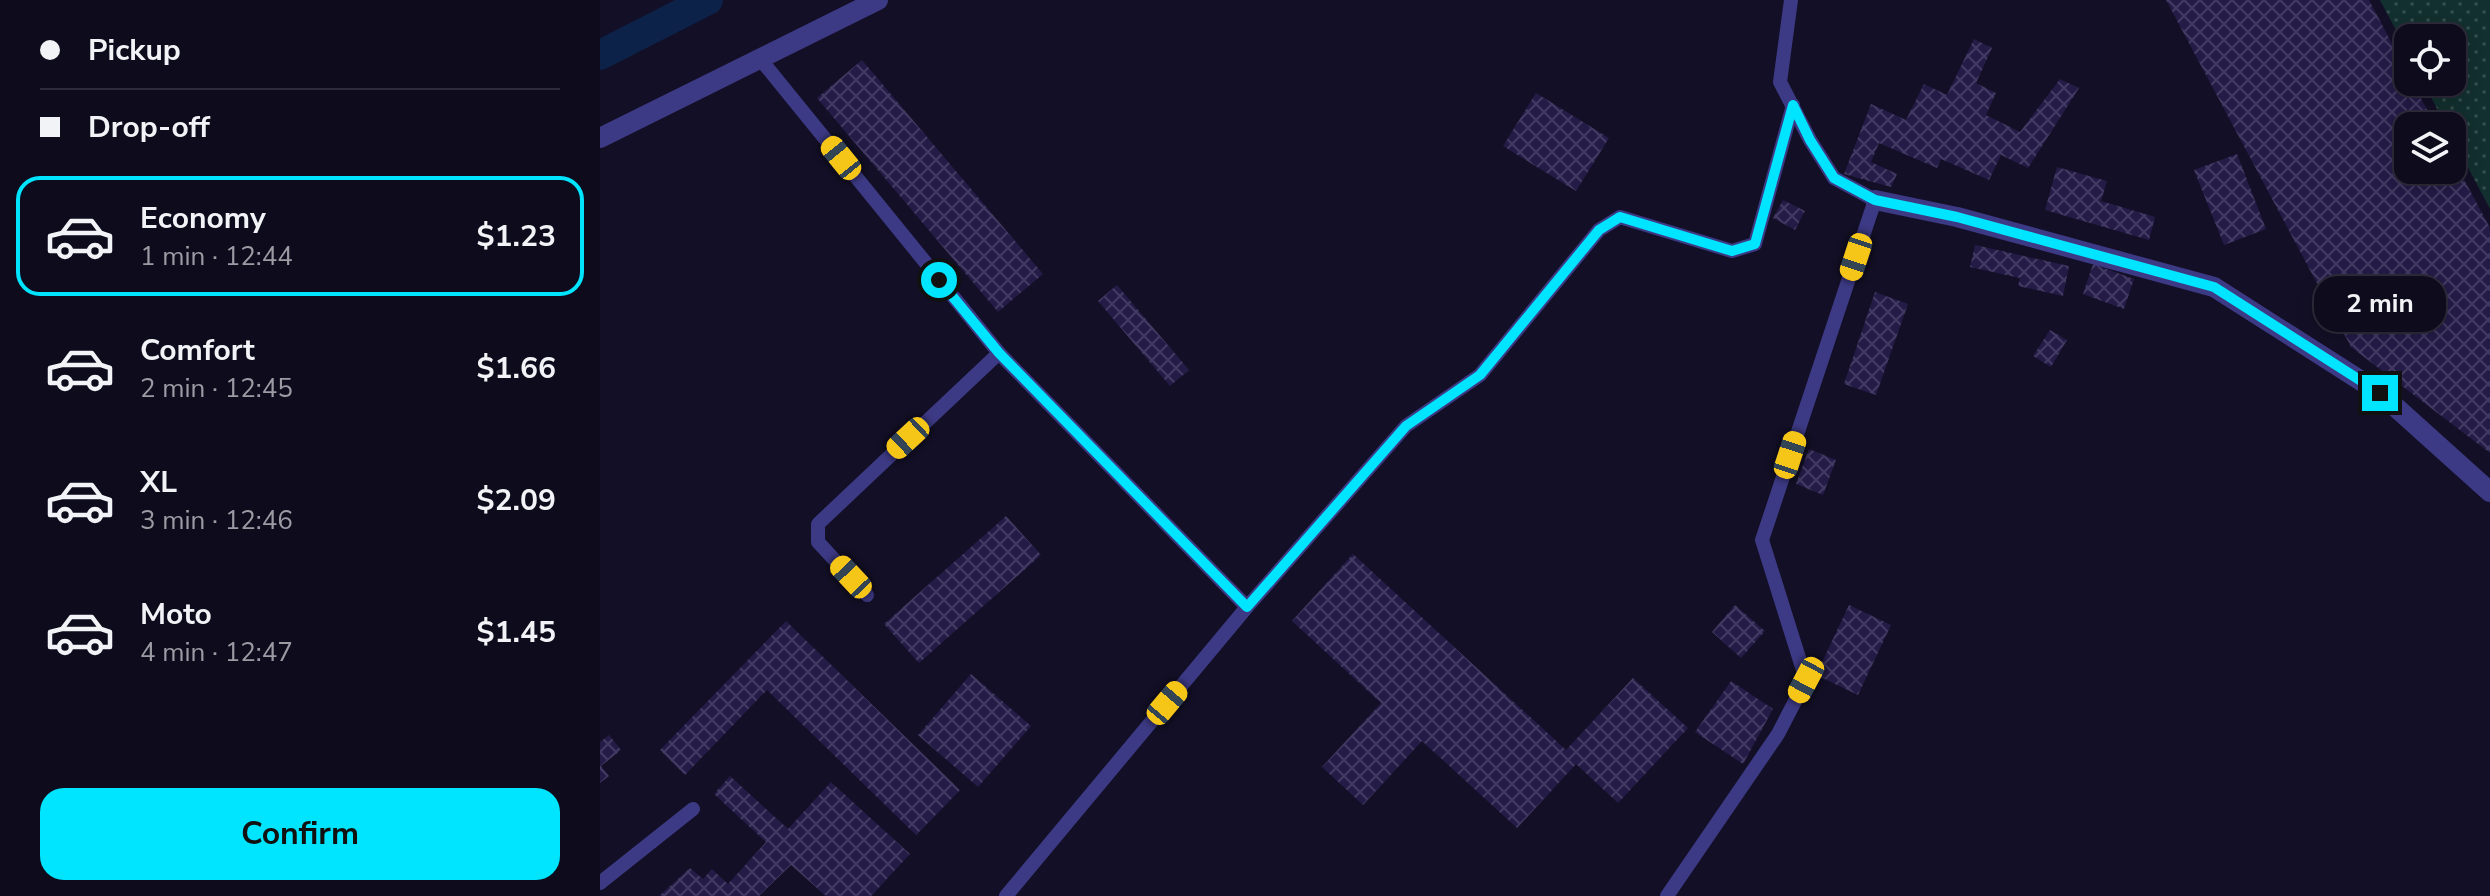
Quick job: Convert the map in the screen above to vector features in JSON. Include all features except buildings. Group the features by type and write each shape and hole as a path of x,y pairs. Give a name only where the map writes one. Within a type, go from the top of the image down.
{"street":[{"path":"600,138 878,0"},
{"path":"1875,200 1957,217 2214,287 2380,393 2490,492"}],"lane":[{"path":"1667,896 1778,734 1806,680 1762,540 1875,200 1834,178 1780,82 1791,0"},
{"path":"761,60 999,353 1247,607"},
{"path":"1006,896 1247,607 1406,426 1480,375 1599,230 1620,217 1732,251 1755,244 1793,105"},
{"path":"867,595 818,542 818,524 999,353"},
{"path":"600,883 693,809"}],"green space":[{"path":"2380,0 2490,0 2490,209 2466,164 2466,112 2439,112 2430,96 2466,96 2466,24 2394,24 2394,26"}],"waterway":[{"path":"600,55 708,0"}],"route":[{"path":"939,280 999,353 1247,607 1406,426 1480,375 1599,230 1620,217 1732,251 1755,244 1793,105 1834,178 1875,200 1957,217 2214,287 2380,393"}]}
